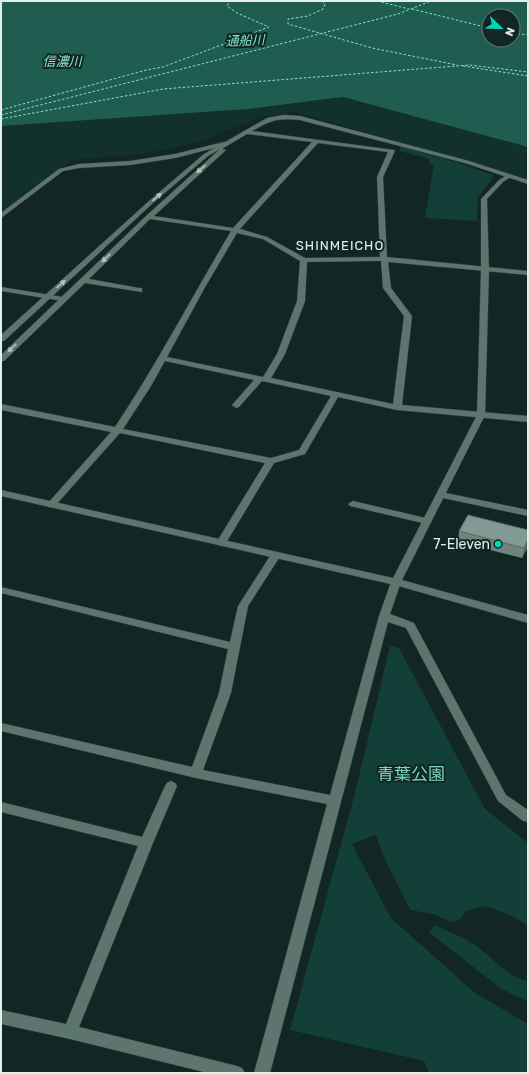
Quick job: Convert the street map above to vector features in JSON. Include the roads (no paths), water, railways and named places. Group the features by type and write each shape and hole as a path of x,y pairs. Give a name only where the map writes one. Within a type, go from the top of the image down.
{"street":[{"path":"1,339 151,202 206,155 269,119 284,117 300,118 467,162 528,182"},
{"path":"1,359 148,217 244,133 318,141 392,151 380,177 384,259 387,288 408,316 397,407"},
{"path":"51,505 117,431 147,386 235,230 318,141"},
{"path":"1,216 61,170 79,166 130,163 175,156 224,144"},
{"path":"262,1073 384,616 396,582 481,415 485,270 484,199 501,181 509,176"},
{"path":"148,217 235,230 265,238 304,260 384,259 528,273"},
{"path":"236,405 263,378 281,354 301,300 304,260"},
{"path":"83,280 138,290"},
{"path":"1,289 63,299"},
{"path":"162,358 397,407 528,419"},
{"path":"1,407 271,461 302,452 336,394"},
{"path":"221,543 271,461"},
{"path":"1,493 396,582 528,619"},
{"path":"441,494 528,513"},
{"path":"353,504 427,521"},
{"path":"196,773 226,693 243,606 276,555"},
{"path":"1,590 235,647"},
{"path":"384,616 410,626 443,685 502,798 528,817"},
{"path":"1,727 196,773 334,801"},
{"path":"70,1032 146,843 171,786"},
{"path":"1,807 146,843"},
{"path":"1,1017 70,1032 237,1073"}],"water":[{"name":"信濃川","path":"1,1 528,1 528,147 343,97 248,109 1,126"}],"place":[{"name":"7-Eleven","path":"498,544"}],"district":[{"name":"SHINMEICHO","path":"340,245"}],"water label":[{"name":"通船川","path":"245,40"}],"park label":[{"name":"青葉公園","path":"411,774"}]}
